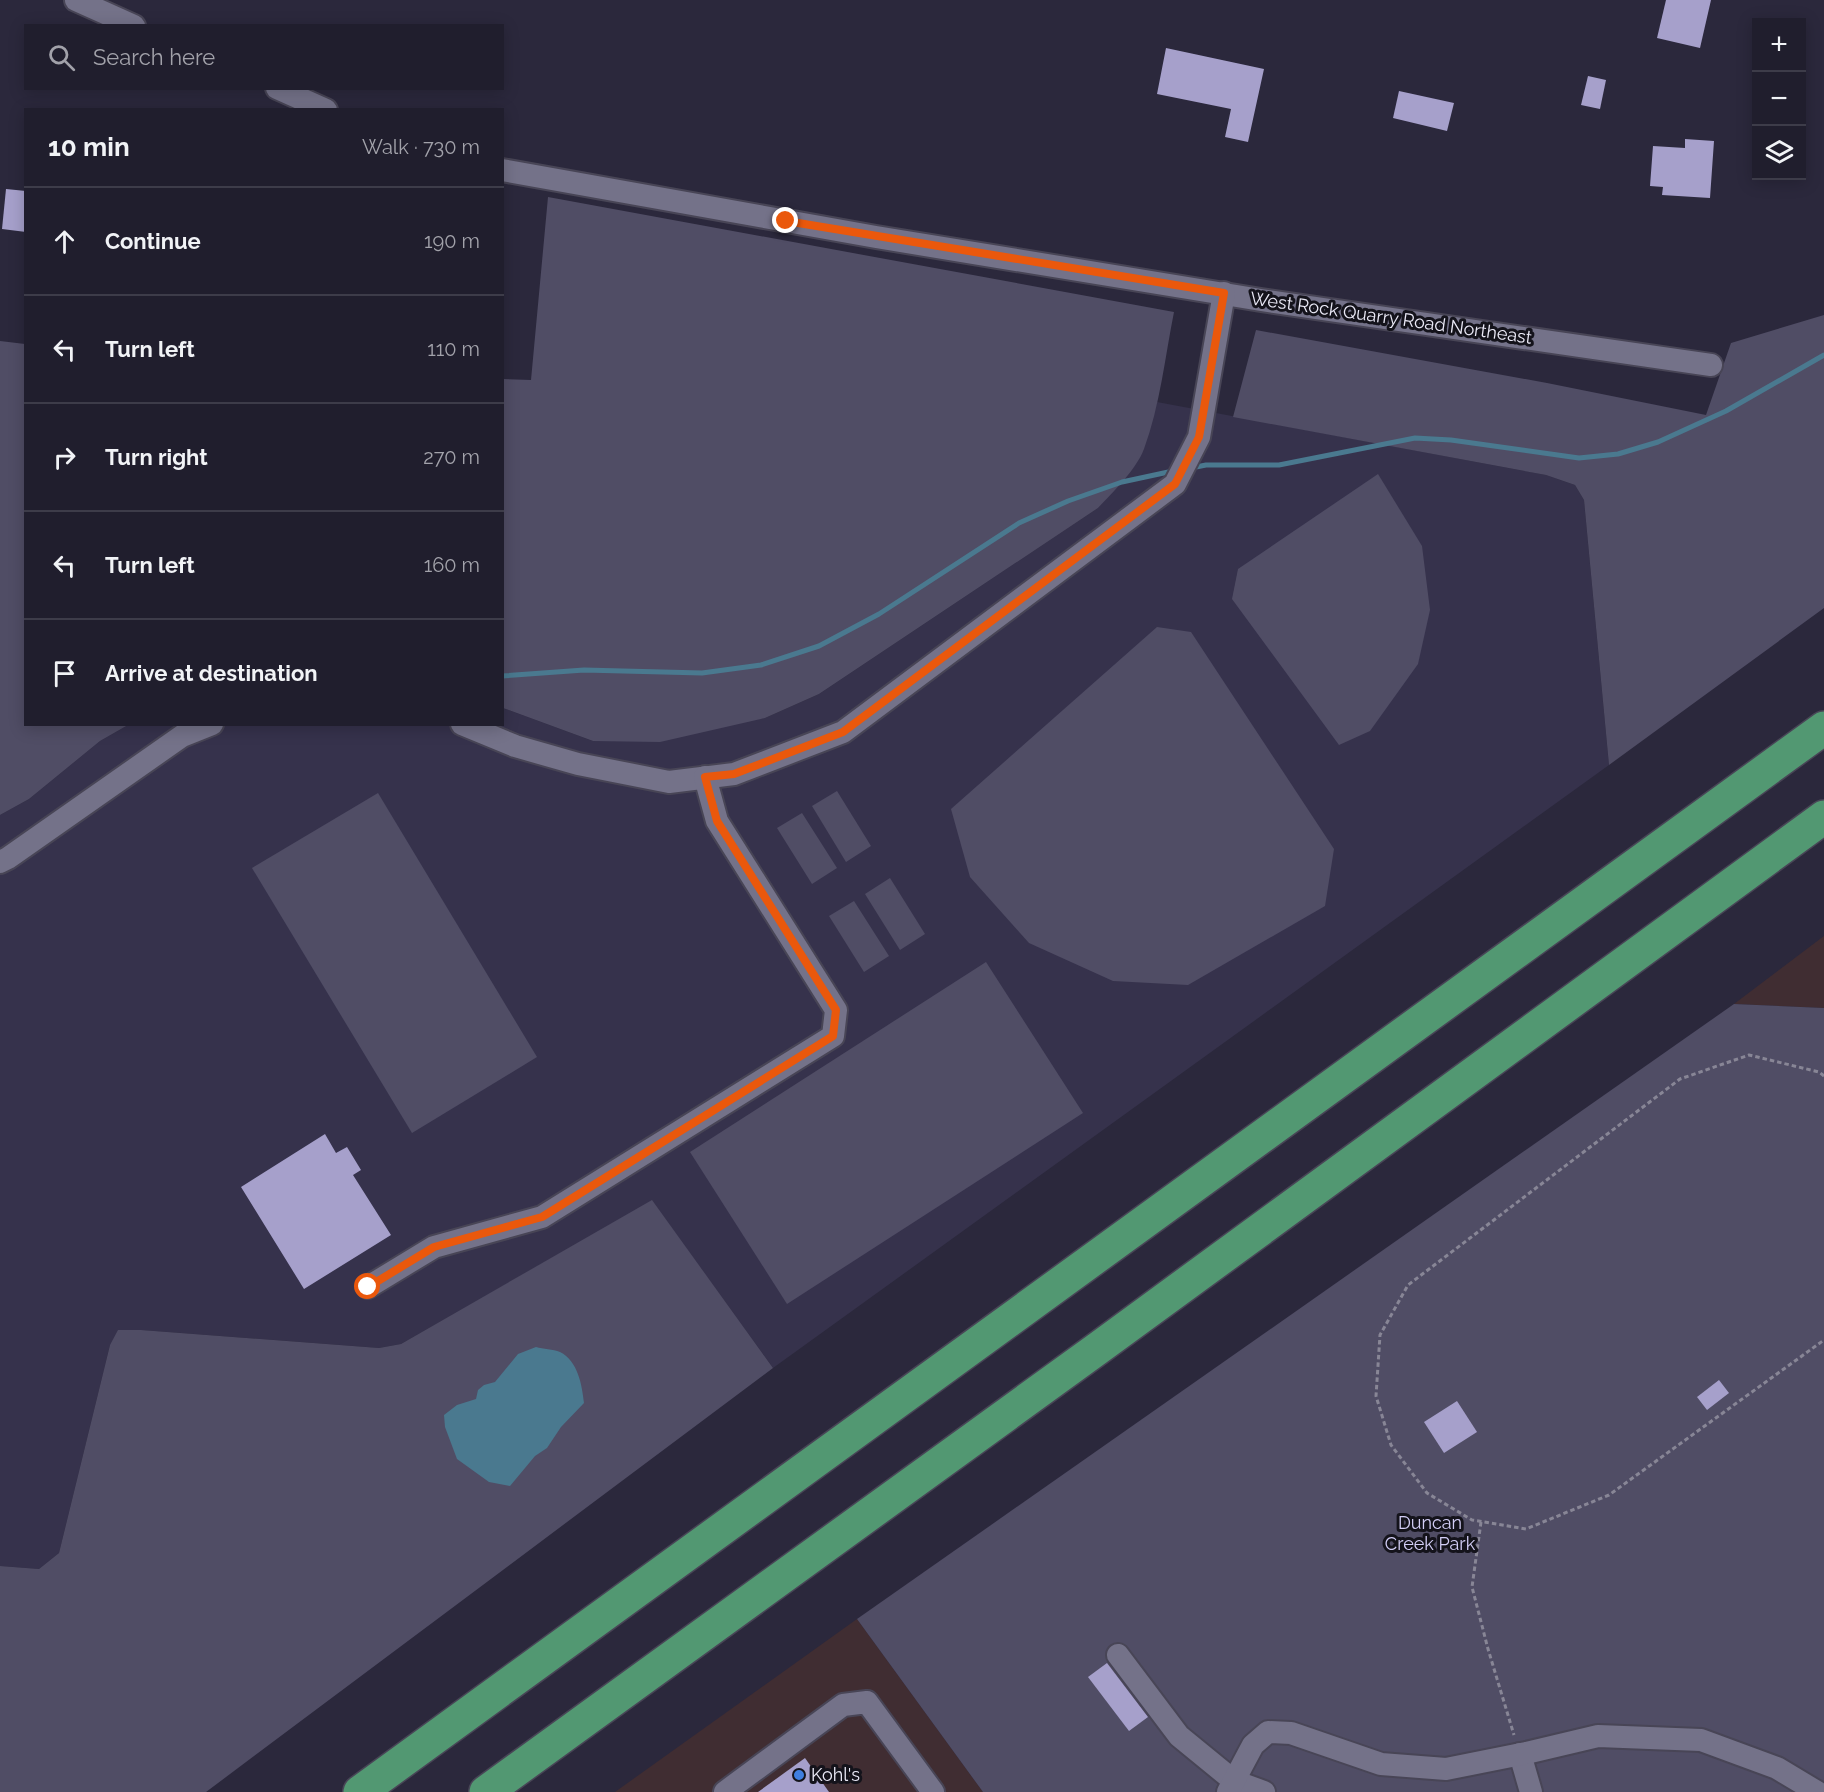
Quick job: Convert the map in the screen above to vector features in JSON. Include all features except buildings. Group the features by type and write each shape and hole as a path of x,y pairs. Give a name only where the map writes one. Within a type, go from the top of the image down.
{"highway":[{"path":"360,1792 1824,728"},
{"path":"486,1792 1824,817"}],"street":[{"path":"76,0 130,24"},
{"path":"282,90 322,108"},
{"name":"West Rock Quarry Road Northeast","path":"504,170 876,237 1224,293 1712,365"},
{"path":"467,726 515,746 578,764 669,782 734,774 843,732 1175,484 1199,437 1224,293"},
{"path":"0,862 182,736 207,726"},
{"path":"368,1287 434,1247 542,1217 833,1036 836,1010 717,821 705,777"},
{"path":"1118,1654 1179,1736 1231,1786 1264,1792"},
{"path":"725,1792 843,1705 867,1702 933,1792"},
{"path":"1231,1786 1253,1745 1268,1732 1292,1732 1381,1764 1446,1769 1518,1748 1598,1736 1701,1740 1777,1768 1817,1792"},
{"path":"1518,1748 1531,1792"}],"path":[{"path":"1824,1076 1819,1072 1749,1055 1680,1079 1408,1285 1380,1335 1376,1396 1391,1445 1427,1493 1472,1520 1526,1529 1609,1495 1824,1340"},
{"path":"1481,1522 1472,1587 1518,1748"}],"shaded area":[{"path":"1157,402 1546,475 1575,485 1584,500 1609,765 773,1368 652,1201 401,1344 379,1348 141,1330 110,1345 59,1553 39,1569 0,1566 0,815 29,799 100,741 126,726 504,726 504,708 593,741 765,718 819,694 1098,508 1143,451"},
{"path":"1824,936 1824,1008 1734,1004"},
{"path":"857,1619 983,1792 615,1792"}],"green space":[{"path":"548,197 1174,312 1158,399 1144,449 1130,473 1098,508 819,694 765,718 660,742 593,741 504,708 504,379 531,380"},
{"path":"1824,315 1824,608 1609,765 1584,500 1575,485 1546,475 1233,417 1256,330 1547,383 1706,415 1731,343"},
{"path":"0,341 24,344 24,726 126,726 100,741 29,799 0,815"},
{"path":"1378,474 1422,546 1430,610 1418,664 1370,731 1339,745 1232,599 1238,569"},
{"path":"1157,627 1191,632 1334,849 1325,906 1188,985 1113,981 1029,943 970,877 951,809"},
{"path":"837,791 871,846 846,862 812,806"},
{"path":"378,793 537,1057 412,1133 252,868"},
{"path":"802,813 837,868 812,884 777,828"},
{"path":"890,878 925,934 900,950 865,894"},
{"path":"854,901 889,956 864,972 829,916"},
{"path":"986,962 1083,1113 787,1304 690,1152"},
{"name":"Duncan Creek Park","path":"1734,1004 1824,1008 1824,1792 983,1792 857,1619"},
{"path":"652,1200 773,1368 206,1792 0,1792 0,1566 39,1569 59,1553 110,1345 118,1330 379,1348 401,1344"}],"water":[{"path":"536,1347 560,1352 571,1361 580,1381 584,1403 561,1427 547,1448 535,1456 510,1486 489,1482 457,1459 445,1427 444,1415 457,1405 476,1399 478,1390 484,1385 495,1382 518,1354"}],"waterway":[{"path":"1191,468 1206,465 1279,465 1415,438 1451,440 1579,458 1618,454 1658,442 1726,411 1824,355"},
{"path":"504,676 584,670 702,673 761,665 819,646 879,614 1019,523 1068,501 1122,482 1173,471"}],"place":[{"name":"Kohl's","path":"799,1775"}],"route":[{"path":"368,1287 434,1247 542,1217 833,1036 836,1010 717,821 705,777 734,774 843,732 1175,484 1199,437 1224,293 786,221"}]}
